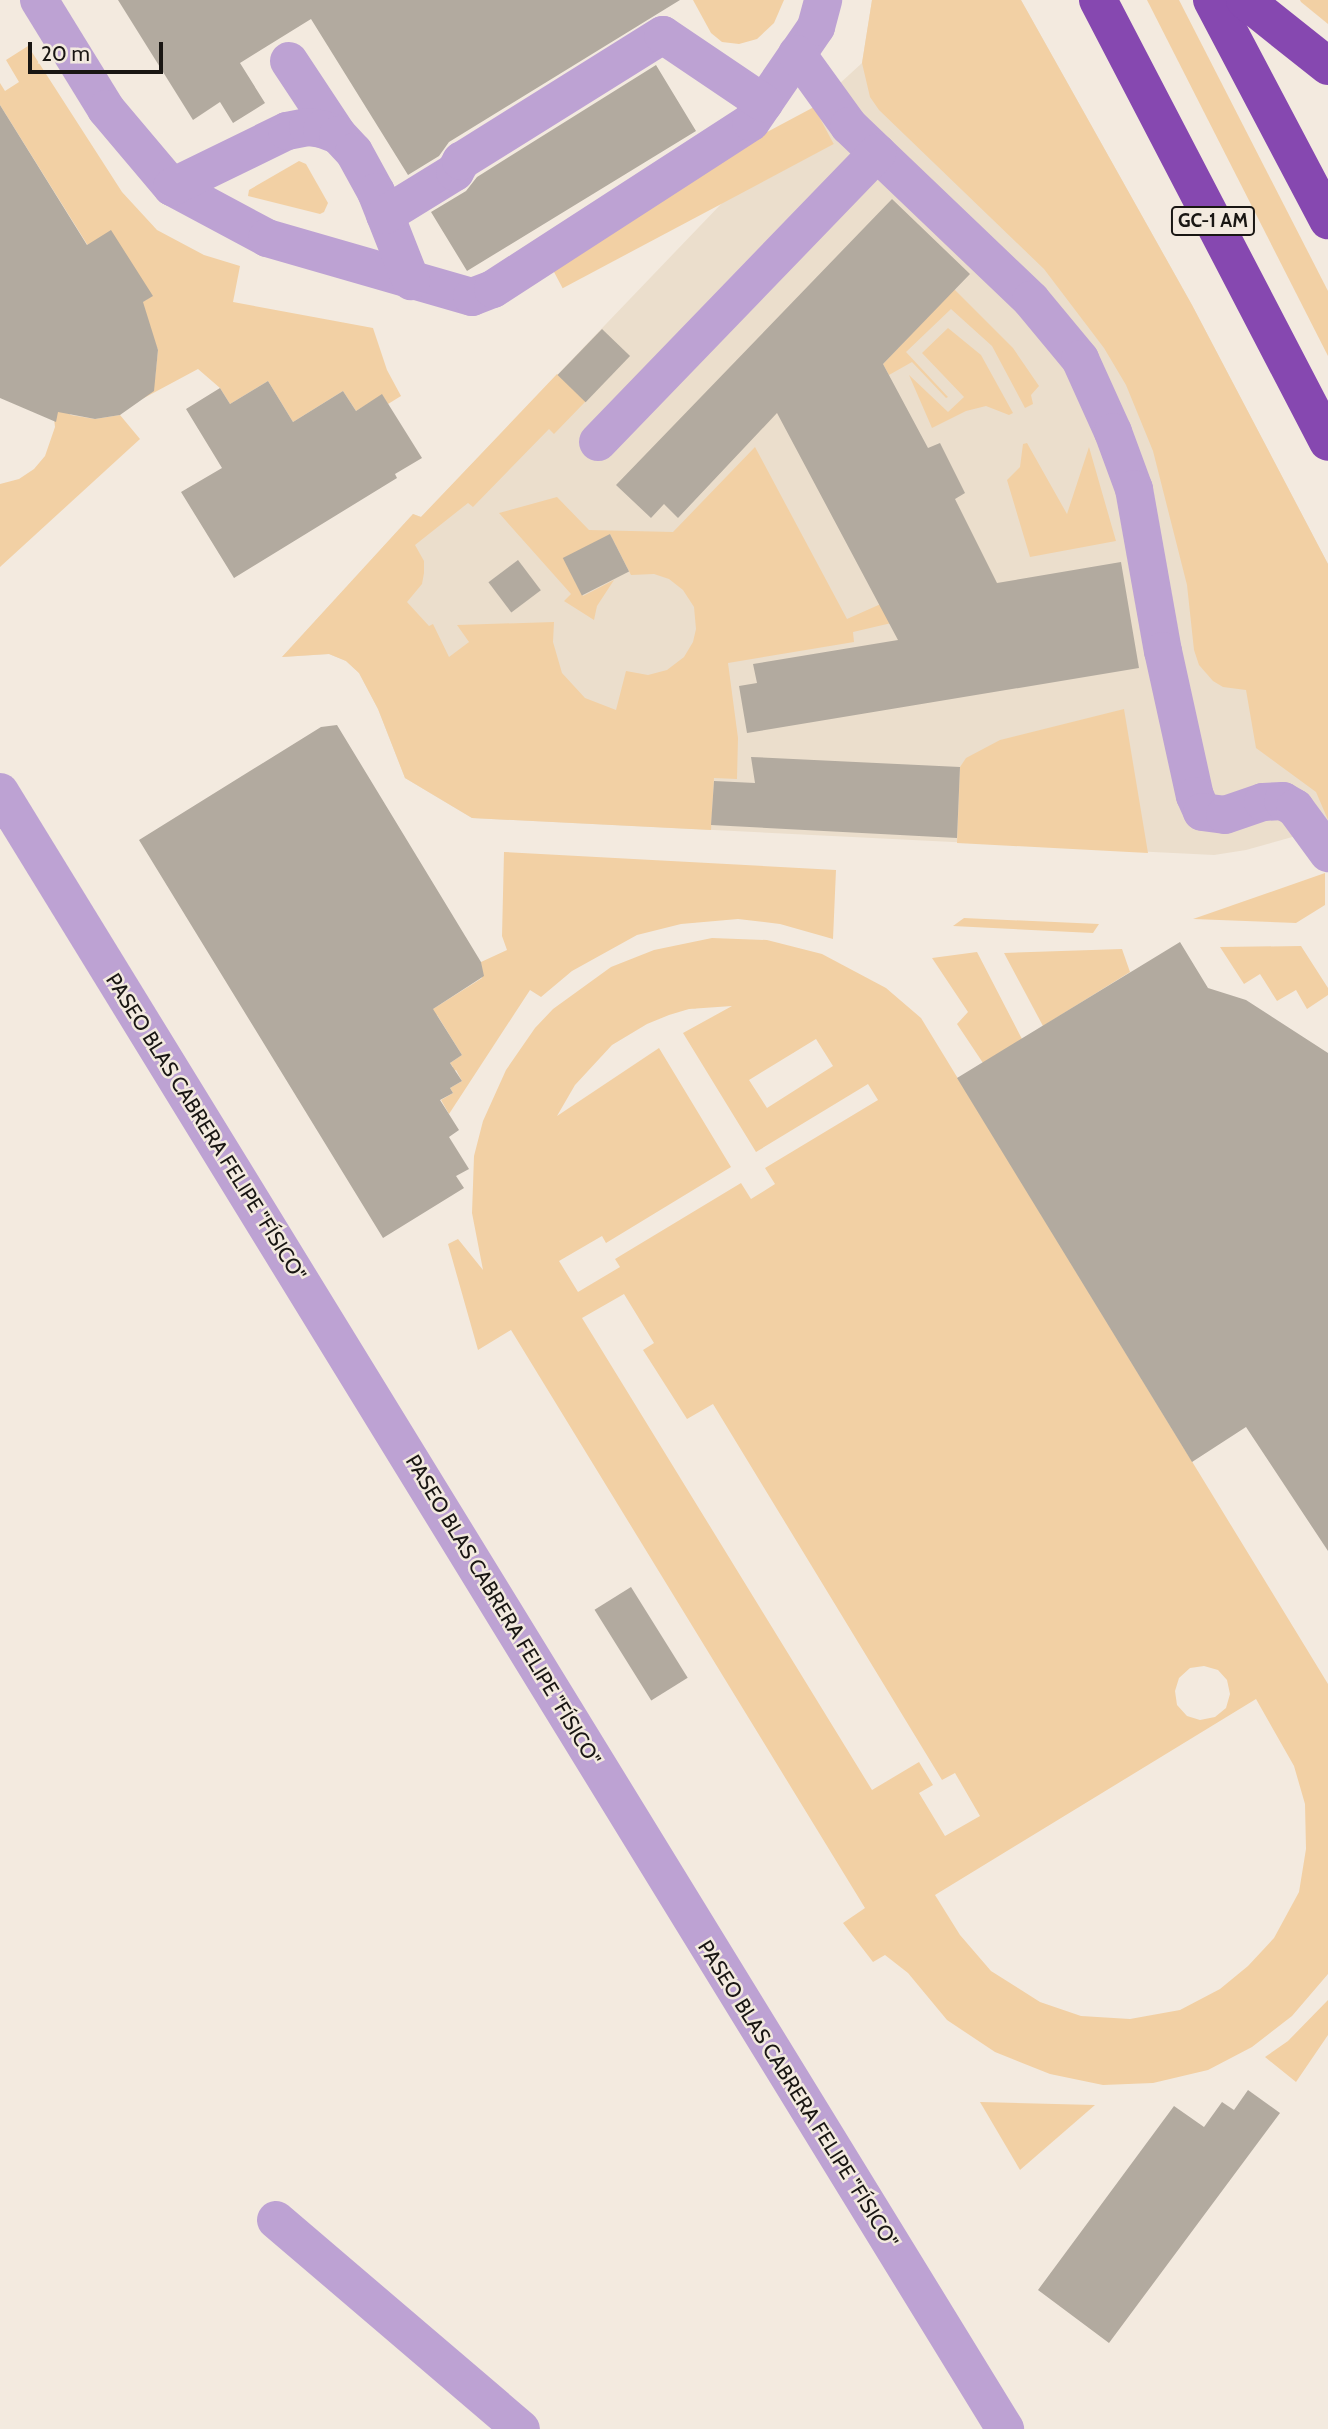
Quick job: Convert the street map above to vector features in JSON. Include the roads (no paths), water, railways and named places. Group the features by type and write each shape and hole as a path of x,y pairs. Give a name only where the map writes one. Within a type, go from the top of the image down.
{"highway":[{"name":"GC-1 AM","path":"1098,0 1328,442"},
{"path":"1212,0 1328,220"},
{"path":"1245,0 1328,66"}],"street":[{"path":"39,0 106,109 172,187 267,238 472,297 493,289 751,122 816,27 823,0"},
{"path":"385,215 455,172 461,161 663,36 764,103"},
{"path":"797,54 849,127 1031,300 1080,359 1113,432 1134,489 1166,664 1195,796 1202,812 1213,816 1225,815 1263,802 1283,801 1295,808 1328,853"},
{"path":"289,61 338,135 354,152 385,215 411,281"},
{"path":"172,187 287,131 308,127 338,135"},
{"path":"598,442 877,153"},
{"name":"PASEO BLAS CABRERA FELIPE \"FÍSICO\"","path":"0,792 1006,2429"},
{"path":"276,2220 520,2429"}]}
